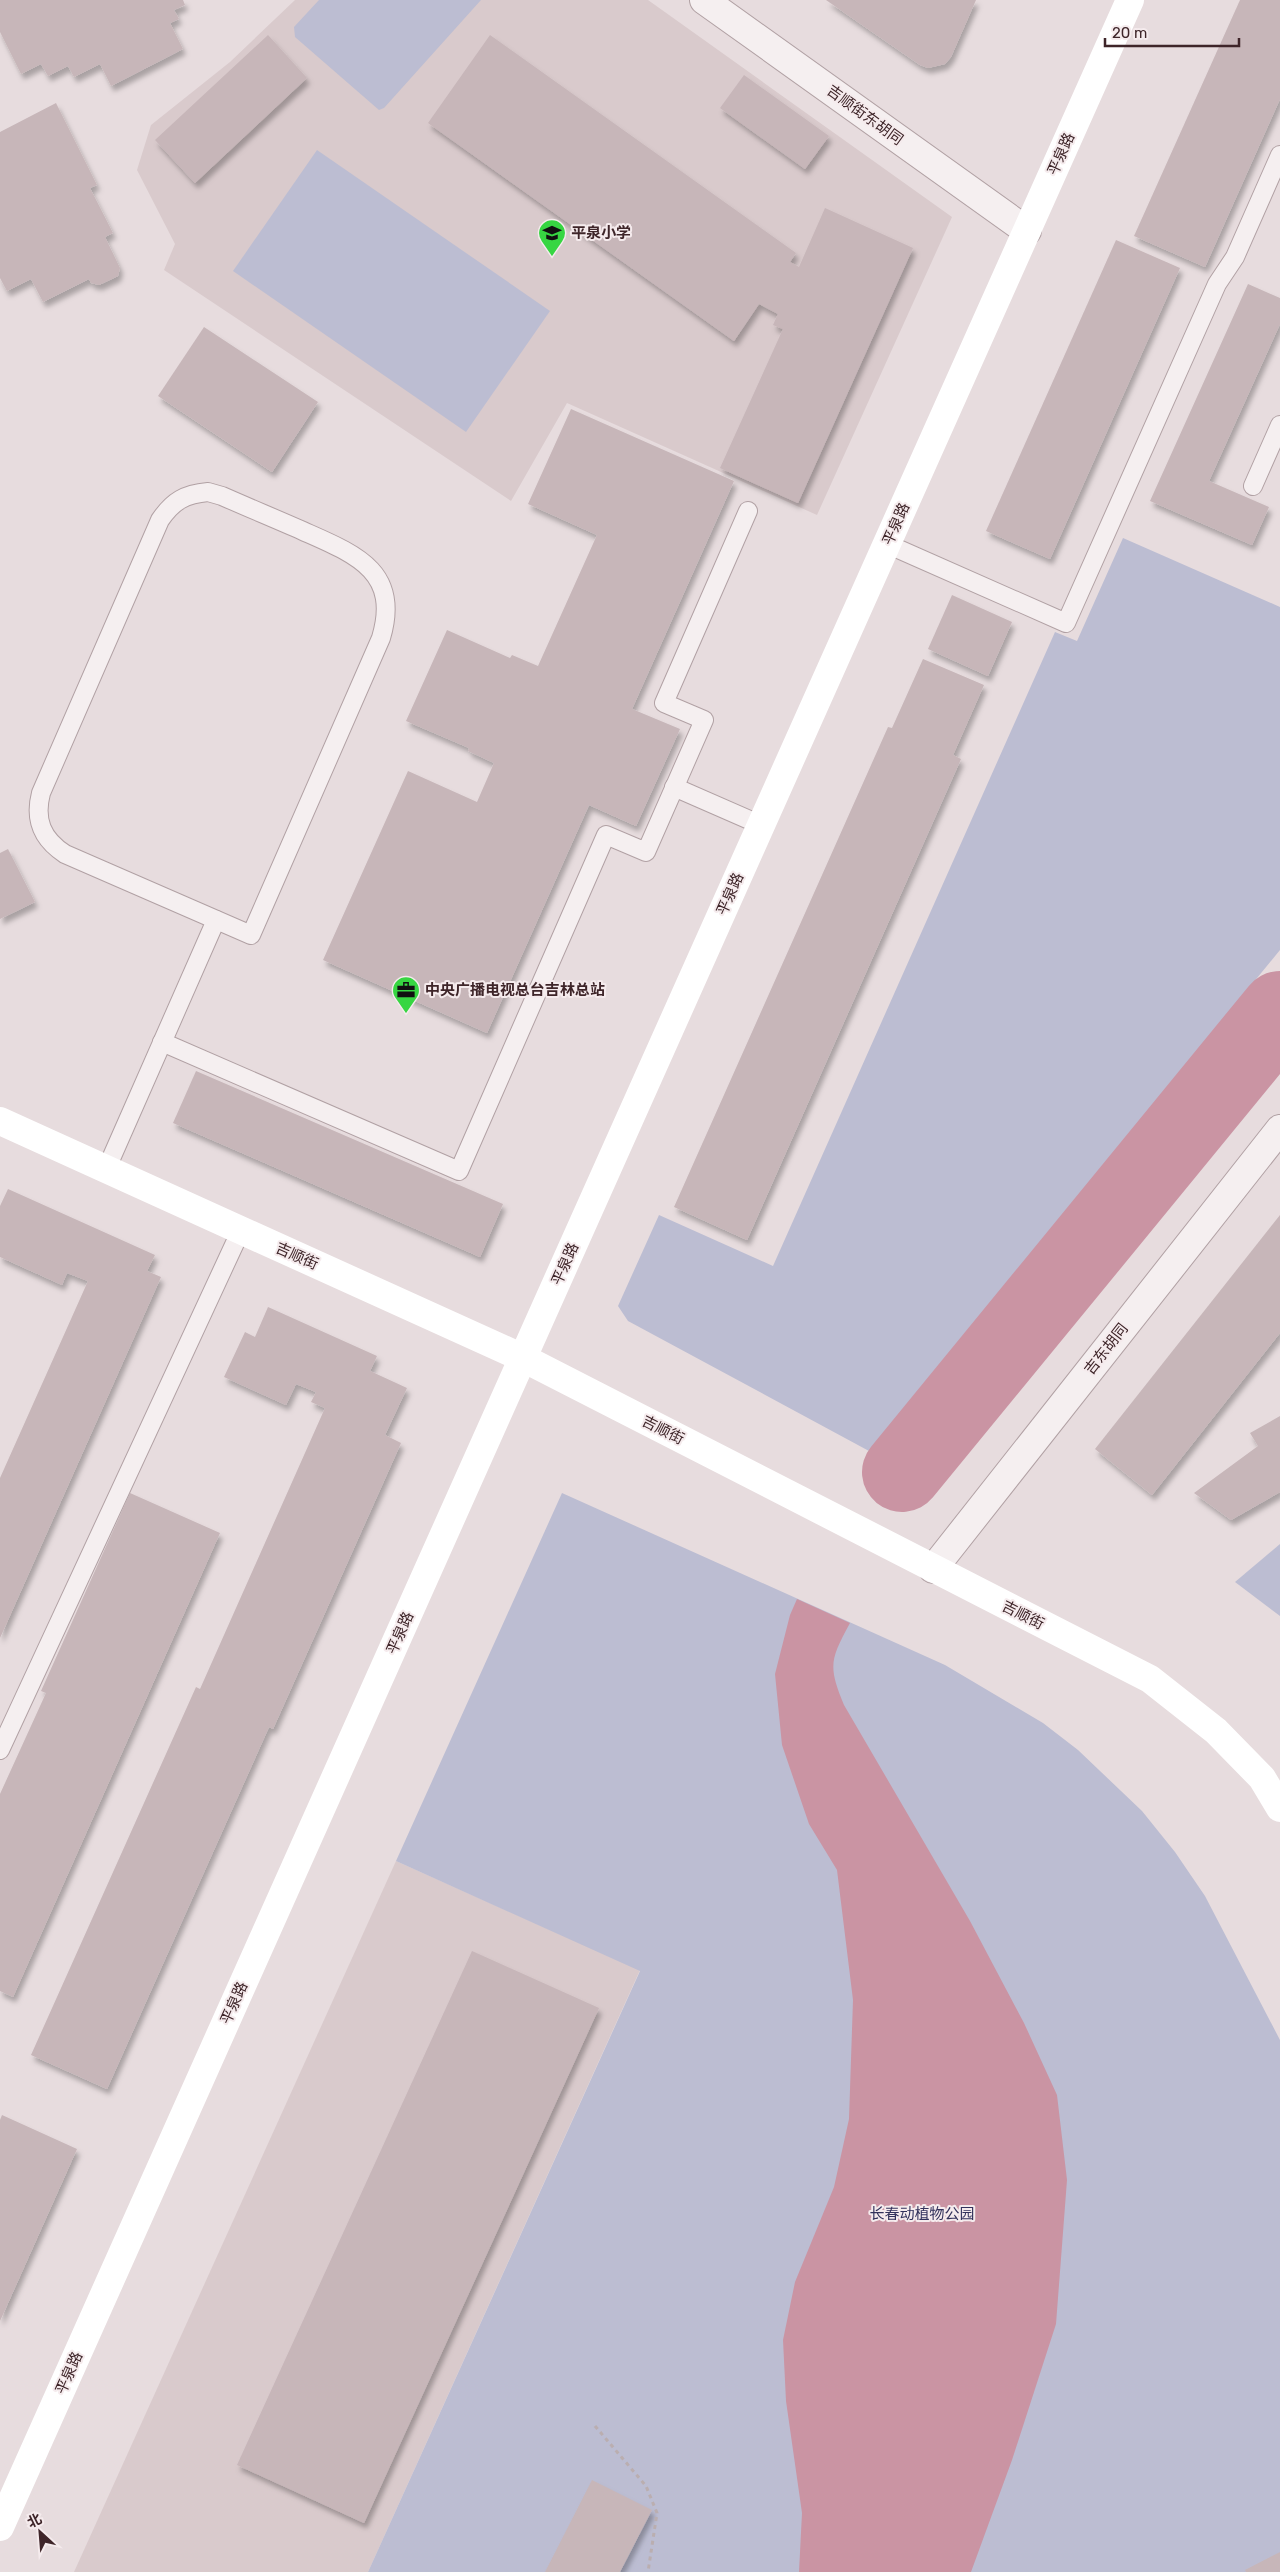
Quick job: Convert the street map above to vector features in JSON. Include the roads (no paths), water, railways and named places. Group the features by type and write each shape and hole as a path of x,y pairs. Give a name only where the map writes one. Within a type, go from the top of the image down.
{"street":[{"name":"吉顺街东胡同","path":"704,0 1027,231"},
{"name":"平泉路","path":"0,2527 1130,0"},
{"name":"吉顺街","path":"0,1121 523,1358 1150,1679 1216,1731 1262,1778 1280,1808"},
{"name":"吉东胡同","path":"933,1569 1280,1129"}],"lane":[{"path":"887,544 1066,623 1217,284 1235,257 1280,155"},
{"path":"1253,486 1280,425"},
{"path":"208,492 222,496 360,558 380,580 385,594 387,609 381,638 251,935 216,920 65,854 52,846 43,834 38,821 37,806 160,520 168,508 180,498 194,493 208,492"},
{"path":"162,1042 458,1170 606,834 646,852 704,720 664,703 748,511"},
{"path":"674,787 761,825"},
{"path":"106,1170 216,920"},
{"path":"0,1750 241,1230"}],"waterway":[{"path":"902,1472 1280,1011"}],"place":[{"name":"平泉小学","path":"552,257"},
{"name":"中央广播电视总台吉林总站","path":"406,1014"}],"park label":[{"name":"长春动植物公园","path":"922,2214"}]}
